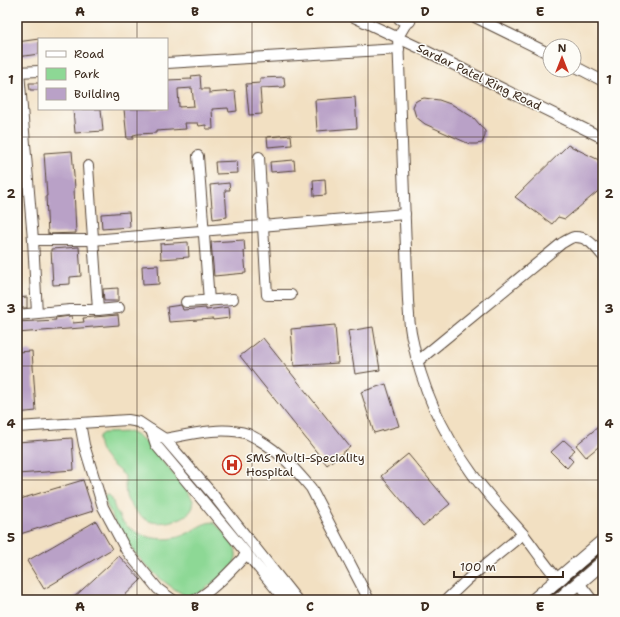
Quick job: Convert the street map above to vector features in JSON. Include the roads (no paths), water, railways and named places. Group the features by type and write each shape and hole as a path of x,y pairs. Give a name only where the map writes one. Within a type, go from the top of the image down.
{"main road":[{"path":"534,600 603,541"},
{"path":"559,600 603,562"}],"street":[{"name":"Sardar Patel Ring Road","path":"354,17 603,138"},
{"path":"475,17 542,50"},
{"path":"405,19 398,38 408,301 412,337 428,394 442,425 454,445 471,472 496,504 523,534 558,579 575,587 592,600"},
{"path":"168,63 399,49"},
{"path":"582,70 603,81"},
{"path":"37,313 33,240 18,72 38,71"},
{"path":"198,156 209,301"},
{"path":"259,157 267,295 291,295"},
{"path":"88,166 98,310"},
{"path":"33,240 92,240 405,214"},
{"path":"418,361 562,243 573,237 584,238 603,256"},
{"path":"186,302 232,299"},
{"path":"17,315 119,308"},
{"path":"17,427 128,420 140,422 165,439 215,498 297,600"},
{"path":"80,423 84,445 103,508 126,550 158,589 173,600"},
{"path":"151,430 156,445 285,600"},
{"path":"165,439 189,434 234,431 250,435 270,447 298,472 311,488 368,600"},
{"path":"207,505 215,498"},
{"path":"446,600 468,579 523,534"},
{"path":"195,600 215,585 247,554"}],"railway":[{"path":"546,600 603,551"}],"place":[{"name":"SMS Multi-Speciality Hospital","path":"232,465"}]}
